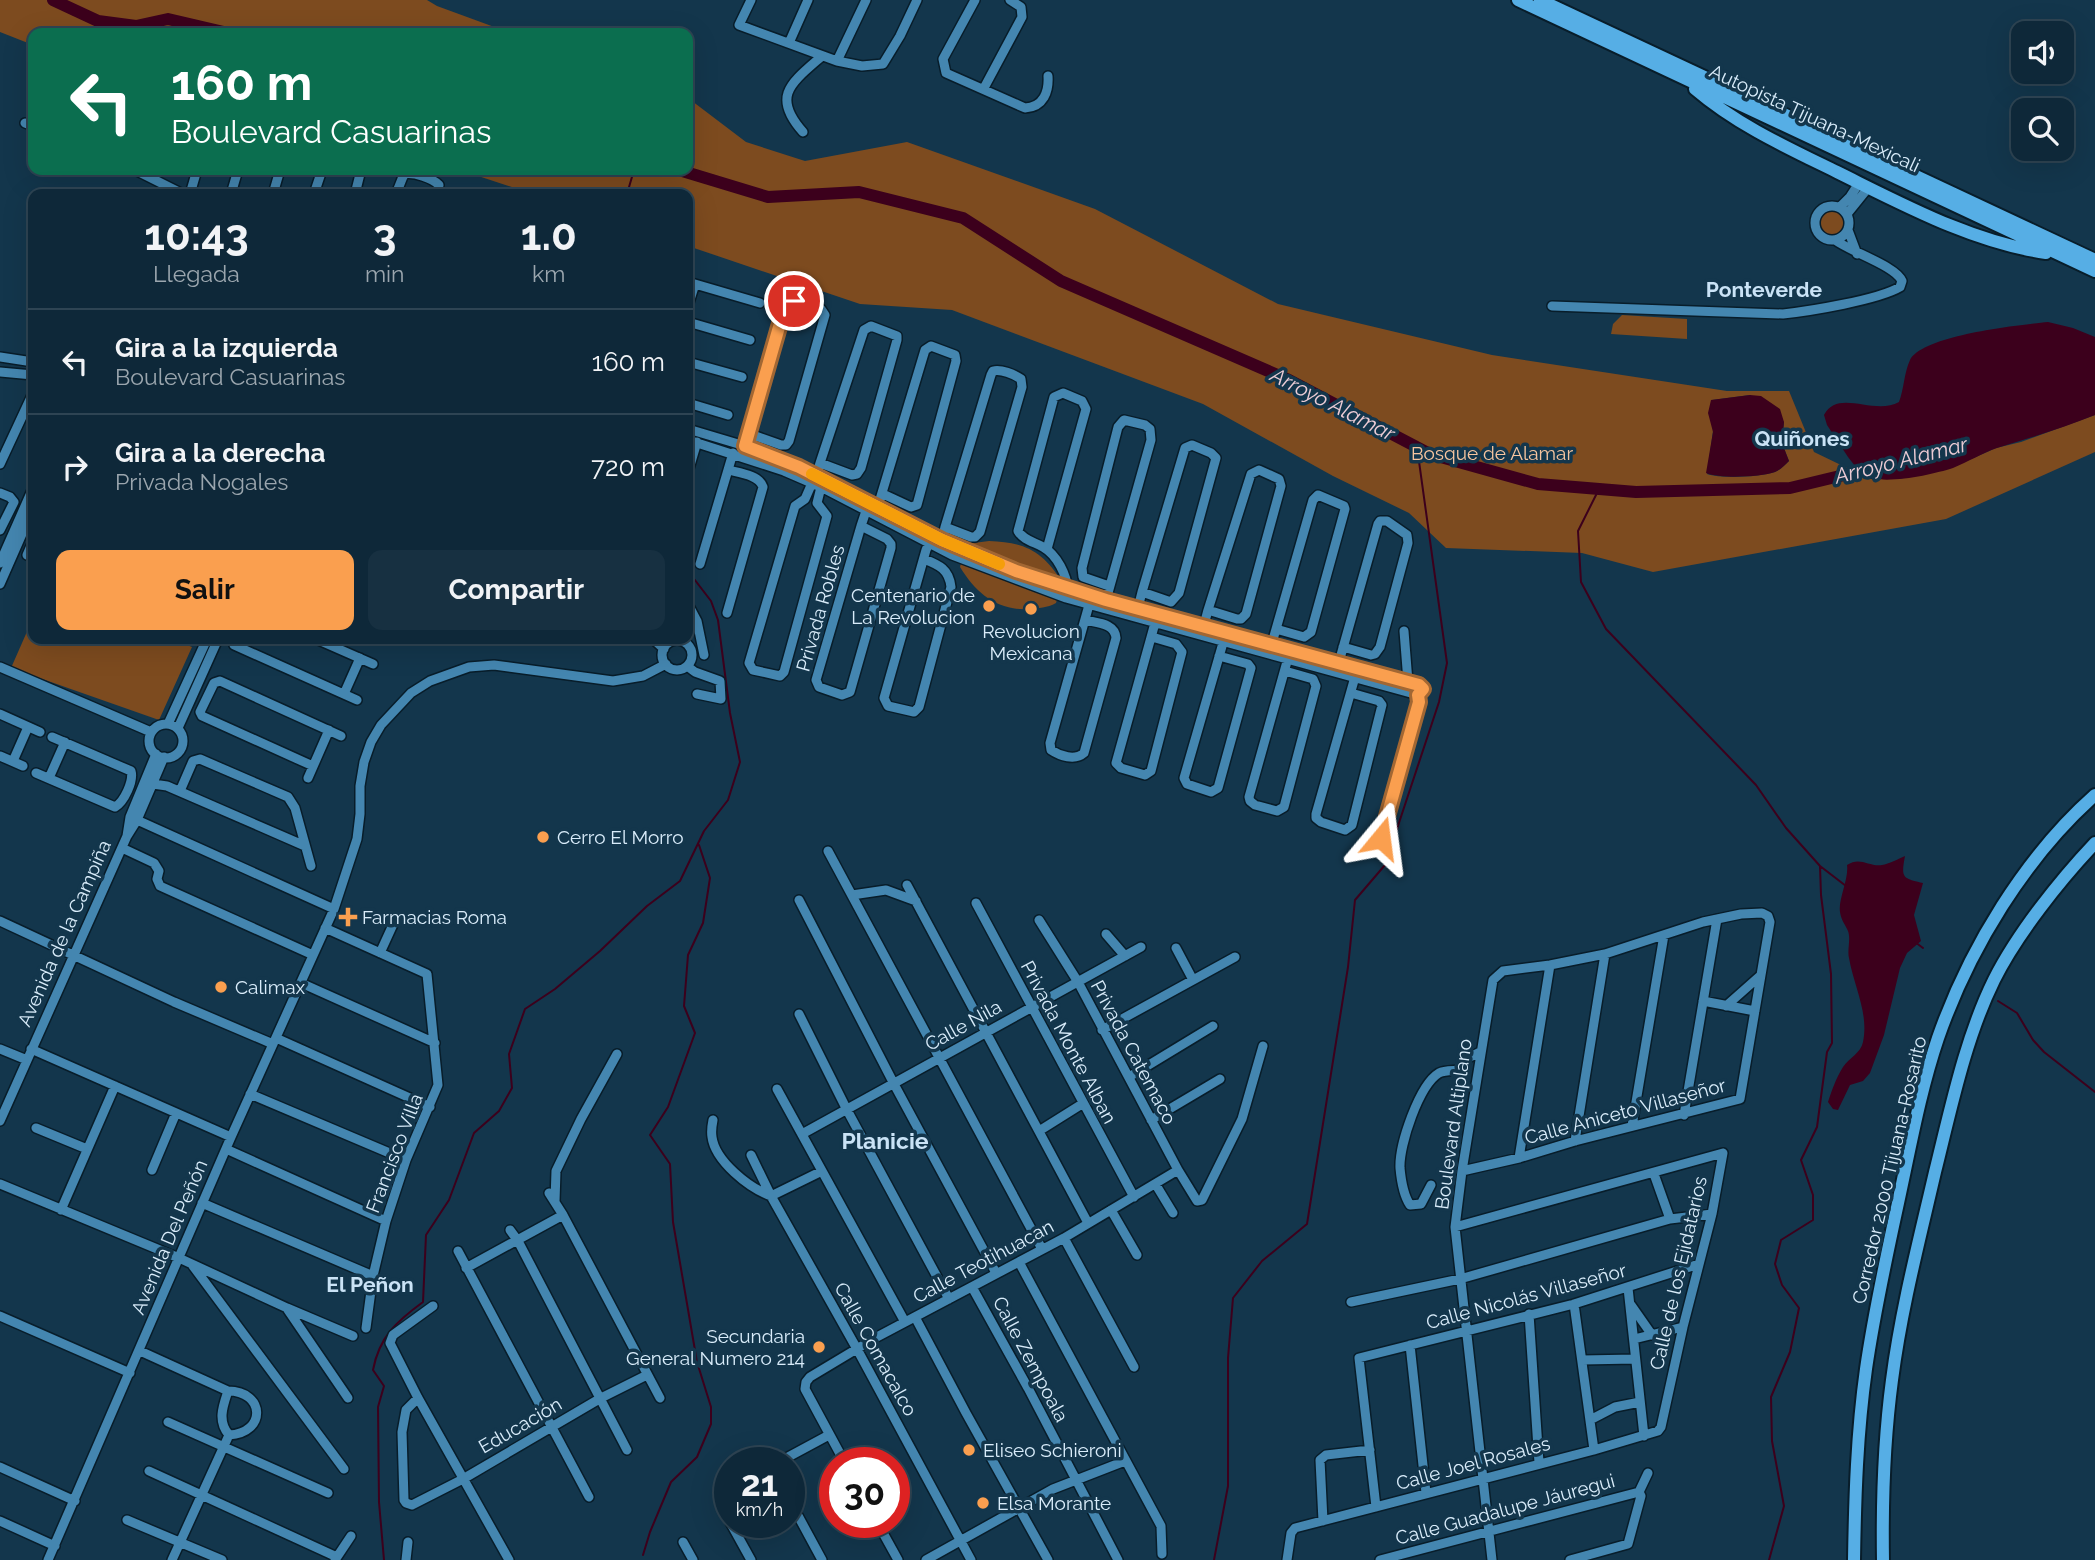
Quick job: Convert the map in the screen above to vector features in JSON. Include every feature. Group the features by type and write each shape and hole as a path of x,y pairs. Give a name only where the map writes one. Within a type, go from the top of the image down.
{"highway":[{"name":"Autopista Tijuana-Mexicali","path":"1518,0 2095,271"},
{"name":"Autopista Tijuana-Mexicali","path":"1540,0 2095,260"},
{"path":"1681,77 1706,99 1755,131 1863,185 1974,236 2005,246 2062,255"},
{"name":"Corredor 2000 Tijuana-Rosarito","path":"1854,1560 1860,1428 1875,1311 1924,1084 1938,1038 1959,986 1996,916 2057,834 2095,795"},
{"path":"1883,1560 1883,1482 1892,1378 1924,1221 1965,1056 1995,978 2050,897 2095,843"}],"street":[{"path":"751,0 738,25 821,56 862,66 883,64 917,0"},
{"path":"789,43 808,0"},
{"path":"837,61 866,0"},
{"path":"975,0 943,59 946,73 1026,108 1040,103 1046,95 1048,76"},
{"path":"984,88 1022,17 1021,7 1010,0"},
{"path":"803,132 786,108 786,98 791,87 821,56"},
{"path":"155,175 176,189"},
{"path":"416,175 435,181 439,185 438,189"},
{"path":"1843,211 1850,197 1863,185"},
{"path":"1552,306 1742,314 1802,312 1885,293 1900,286 1902,282 1897,272 1857,254 1835,240 1820,236 1815,221 1824,208 1843,211 1850,222 1848,230 1840,239 1835,240"},
{"path":"1848,230 1857,254"},
{"path":"693,284 760,303"},
{"path":"745,446 785,306 794,301 821,309 825,315 789,441 786,445 781,445 750,434"},
{"path":"693,323 750,340"},
{"path":"816,482 805,499 795,506 749,663 753,670 775,676 784,672 827,516 817,503 816,482 820,463 864,330 871,326 893,332 897,340 857,474 852,475 820,463"},
{"path":"878,506 925,350 931,346 951,352 956,360 917,505 911,507 883,494"},
{"path":"0,357 28,361 20,373"},
{"path":"693,363 742,377"},
{"path":"942,540 991,375 993,371 999,370 1018,377 1022,387 980,533 971,537 946,527"},
{"path":"0,372 28,374"},
{"path":"1047,549 1086,409 1082,401 1063,393 1055,397 1018,526 1020,535 1047,549 1063,572 1068,594"},
{"path":"0,464 2,452 28,403"},
{"path":"693,404 729,415"},
{"path":"1106,600 1110,586 1152,434 1145,425 1129,420 1124,420 1118,427 1082,568 1083,577 1110,586"},
{"path":"693,430 745,446 929,543 1007,577 1204,625 1419,685 1423,689 1418,695 1419,702 1381,838"},
{"path":"693,441 816,482 878,506 942,540 1089,605 1418,695"},
{"path":"1138,608 1142,592 1185,449 1192,445 1216,458 1179,593 1171,602 1142,592"},
{"path":"700,564 733,453"},
{"path":"727,613 763,487 757,478 728,470"},
{"path":"1204,625 1208,610 1251,474 1259,470 1279,479 1281,486 1246,614 1237,619 1208,610"},
{"path":"0,493 13,499 0,530"},
{"path":"1272,643 1276,629 1313,500 1318,495 1322,496 1344,506 1345,509 1311,632 1304,637 1276,629"},
{"name":"Privada Robles","path":"861,526 887,539 891,548 850,692 842,695 819,687 816,680 861,526 866,511"},
{"path":"7,517 26,526"},
{"path":"1339,662 1343,647 1378,524 1380,521 1387,521 1409,538 1380,648 1371,655 1343,647"},
{"path":"0,563 26,526"},
{"path":"0,584 26,526"},
{"path":"924,559 941,565 946,570 951,587 919,707 914,712 909,712 888,706 884,698 924,559 929,543"},
{"path":"1085,620 1110,626 1116,633 1116,638 1084,753 1074,758 1054,752 1049,743 1089,605"},
{"path":"693,615 704,655"},
{"path":"1152,637 1177,644 1182,652 1151,771 1145,775 1121,768 1116,763 1155,623"},
{"path":"1219,656 1248,664 1251,668 1218,788 1211,792 1187,785 1184,778 1226,631"},
{"path":"1404,631 1408,682"},
{"path":"173,726 194,692 207,644"},
{"path":"173,726 207,651 213,644"},
{"path":"234,644 357,700"},
{"path":"328,644 373,664"},
{"path":"658,644 664,649"},
{"path":"668,644 663,656 666,664 676,669 687,666 692,659 690,647 686,644"},
{"path":"344,694 360,658"},
{"path":"1285,671 1313,680 1316,686 1284,807 1277,811 1255,805 1249,797 1288,658"},
{"name":"Avenida Del Peñón","path":"48,1560 202,1203 334,909 356,839 360,814 360,786 371,742 394,709 411,694 430,681 469,667 494,665 613,681 643,676 666,664"},
{"path":"687,666 695,672 720,681 721,699 696,694"},
{"path":"0,667 151,732"},
{"path":"1351,693 1380,701 1382,705 1352,825 1345,830 1321,822 1316,818 1316,814 1355,677"},
{"path":"313,766 202,716 200,712 214,683 220,681 341,736"},
{"path":"194,692 207,696"},
{"path":"0,714 40,732"},
{"path":"158,725 173,726 182,735 181,748 172,757 160,756 149,744 151,732 158,725"},
{"path":"13,761 28,727"},
{"path":"308,778 329,730"},
{"path":"52,737 131,771 140,786"},
{"path":"49,778 65,742"},
{"path":"0,756 23,766"},
{"name":"Avenida de la Campiña","path":"1,1115 127,836 137,820 140,786 160,756"},
{"name":"Avenida de la Campiña","path":"140,786 160,756"},
{"path":"180,791 192,761 196,759 288,797 295,808 311,866"},
{"path":"36,773 115,807 140,786 167,786 305,846"},
{"name":"Avenida de la Campiña","path":"127,836 127,825 138,807"},
{"path":"137,820 334,909"},
{"path":"122,848 154,863 159,871 157,879 160,886 313,956"},
{"path":"828,851 1042,1249"},
{"path":"907,885 1088,1223"},
{"path":"852,895 886,890 916,901"},
{"path":"799,900 996,1273"},
{"name":"Privada Monte Alban","path":"976,903 1134,1197"},
{"name":"Boulevard Altiplano","path":"1492,1560 1455,1227 1493,980 1503,971 1605,954 1717,919 1741,914 1762,913 1768,916"},
{"name":"Calle Aniceto Villaseñor","path":"1462,1171 1740,1099 1770,922 1768,916"},
{"path":"380,953 396,918"},
{"path":"1684,1115 1717,919"},
{"name":"Privada Catemaco","path":"1039,920 1078,982 1197,1201 1202,1199 1242,1119 1263,1046"},
{"path":"0,921 174,1002 430,1107"},
{"name":"Francisco Villa","path":"325,928 427,974 435,1043 438,1085 406,1160 386,1221 373,1276 366,1328"},
{"path":"1106,934 1125,956"},
{"path":"1632,1126 1664,935"},
{"name":"Calle Nila","path":"802,1134 1141,947"},
{"path":"1176,948 1193,980"},
{"path":"1575,1141 1605,954"},
{"path":"1102,1030 1235,957"},
{"path":"1519,1158 1550,965"},
{"path":"1726,1006 1761,975"},
{"path":"300,982 435,1043"},
{"path":"1703,1001 1755,1011"},
{"path":"799,1014 847,1110 949,1299"},
{"path":"1129,1077 1213,1027"},
{"path":"0,1049 27,1060"},
{"path":"32,1049 231,1137"},
{"path":"1431,1185 1421,1204 1410,1205 1400,1169 1410,1122 1428,1083 1443,1072 1461,1070 1468,1058 1480,1052"},
{"path":"554,1203 556,1171 580,1119 617,1054"},
{"path":"1151,1120 1220,1079"},
{"path":"61,1210 115,1086"},
{"path":"777,1090 905,1322"},
{"path":"250,1094 406,1160"},
{"path":"1039,1132 1082,1104"},
{"path":"152,1170 176,1113"},
{"path":"713,1120 711,1134 721,1157 745,1182 759,1191 771,1196 822,1171"},
{"path":"36,1128 87,1149"},
{"path":"226,1149 386,1221"},
{"name":"Calle de los Ejidatarios","path":"1455,1227 1723,1153 1712,1214 1661,1427"},
{"name":"Calle Comacalco","path":"751,1155 971,1560"},
{"name":"Calle Teotihuacan","path":"830,1435 805,1389 810,1377 905,1322 1064,1238 1178,1170"},
{"path":"1654,1174 1670,1219"},
{"path":"0,1184 179,1258 353,1336"},
{"path":"1156,1185 1173,1213"},
{"path":"549,1193 660,1398"},
{"path":"202,1203 373,1276"},
{"path":"1111,1210 1137,1255"},
{"path":"1351,1302 1460,1279 1670,1219 1712,1214"},
{"path":"466,1268 563,1215"},
{"path":"510,1230 627,1450"},
{"path":"1064,1238 1134,1367"},
{"path":"458,1251 589,1497"},
{"path":"1018,1262 1161,1526 1162,1554"},
{"name":"Calle Nicolás Villaseñor","path":"1370,1450 1359,1360 1361,1357 1574,1304 1699,1264"},
{"path":"192,1265 344,1469"},
{"name":"Calle Zempoala","path":"972,1287 1118,1560"},
{"path":"1628,1288 1644,1436"},
{"path":"1574,1304 1594,1450"},
{"path":"1630,1304 1652,1335"},
{"path":"433,1306 390,1340 418,1398 509,1560"},
{"path":"287,1308 348,1398"},
{"path":"1530,1314 1539,1463"},
{"path":"0,1316 130,1373"},
{"path":"915,1317 1048,1560"},
{"path":"1634,1339 1683,1327"},
{"path":"1410,1345 1426,1493"},
{"path":"139,1351 251,1399 257,1405 257,1418 249,1429 229,1435"},
{"path":"1582,1360 1635,1359"},
{"name":"Educación","path":"418,1398 406,1410 402,1432 404,1500 412,1505 463,1479 601,1398 647,1375"},
{"path":"228,1391 222,1418 223,1427 229,1435"},
{"path":"1590,1420 1615,1407 1640,1402"},
{"path":"168,1422 328,1493"},
{"name":"Calle Joel Rosales","path":"1287,1560 1292,1531 1655,1433 1661,1427"},
{"path":"173,1560 229,1435"},
{"path":"805,1448 830,1435 836,1447"},
{"path":"1323,1521 1320,1460 1326,1455 1370,1450 1376,1507"},
{"path":"926,1560 1019,1507 1075,1480 1125,1461"},
{"path":"0,1467 75,1501"},
{"path":"149,1471 336,1559 351,1536"},
{"path":"1570,1560 1628,1544 1641,1496 1639,1492 1648,1473"},
{"name":"Calle Guadalupe Jáuregui","path":"1380,1560 1639,1492"},
{"path":"127,1520 222,1560"},
{"path":"0,1521 55,1546"},
{"path":"805,1529 822,1560"},
{"path":"739,1538 751,1560"},
{"path":"886,1538 898,1560"},
{"path":"406,1560 408,1542"},
{"path":"683,1542 693,1560"}],"green space":[{"path":"0,0 427,0 497,28 28,28 28,43 0,32"},
{"name":"Bosque de Alamar","path":"693,102 746,142 805,161 907,142 1095,209 1278,304 1492,355 1727,391 1789,391 1814,452 1870,479 1899,479 1951,468 1996,448 2021,442 2095,415 2095,452 1946,519 1653,572 1582,553 1446,548 1409,513 1333,476 1203,404 952,310 860,304 693,248 693,189 518,189 475,175 693,175","holes":["1750,395 1784,422 1782,443 1789,461 1775,472 1741,477 1707,474 1713,431 1712,400"]},
{"path":"1833,208 1843,212 1847,222 1843,232 1833,236 1823,232 1819,222 1823,212"},
{"path":"1622,315 1687,319 1687,339 1611,334 1613,324"},
{"path":"989,541 1022,546 1032,550 1048,563 1062,582 1056,603 1043,608 1018,609 997,603 980,592 960,567 966,544"},
{"path":"28,629 28,644 184,644 192,647 159,720 11,668"}],"water":[{"path":"2048,322 2095,337 2095,415 1991,450 1953,468 1920,476 1882,480 1862,475 1827,425 1824,415 1830,407 1838,404 1879,406 1899,402 1910,360 1919,351 1933,344 1973,333"},
{"path":"1761,396 1780,409 1784,422 1782,443 1789,461 1769,474 1730,477 1706,473 1713,432 1708,413 1711,400"},
{"path":"1905,856 1905,876 1923,883 1914,915 1921,941 1907,953 1900,968 1884,1035 1870,1073 1863,1081 1850,1085 1838,1110 1833,1109 1828,1102 1834,1084 1843,1067 1862,1046 1864,1031 1863,1010 1848,952 1849,934 1840,912 1847,865 1856,861 1882,865"}],"waterway":[{"name":"Arroyo Alamar","path":"53,0 98,21 136,26 168,19 207,28"},
{"name":"Arroyo Alamar","path":"693,174 768,197 859,192 963,218 1061,281 1289,380 1430,454 1538,484 1636,492 1790,488 1873,468"},
{"path":"628,189 633,175"},
{"path":"1214,1560 1228,1486 1228,1358 1233,1298 1262,1261 1307,1224 1348,967 1355,900 1385,865 1439,702 1447,663 1417,447"},
{"path":"1599,489 1578,531 1581,582 1606,629 1756,785 1786,828 1820,866 1831,974 1832,1043 1827,1052 1817,1127 1801,1160 1813,1195 1813,1220 1781,1240 1775,1264 1782,1285 1799,1308 1790,1352 1771,1397 1772,1441 1784,1506 1769,1560"},
{"path":"384,1560 379,1502 378,1407 384,1386 373,1370 376,1358 391,1331 423,1302 426,1235 449,1200 474,1133 499,1111 512,1088 509,1054 525,1009 555,989 647,906 680,881 704,831 728,800 740,762 730,713 718,620 711,601 693,578"},
{"path":"643,1555 671,1482 697,1457 711,1424 711,1407 697,1362 673,1222 670,1164 650,1135 668,1107 695,1033 684,1006 688,955 703,923 710,878 699,845"},
{"path":"1820,866 1846,886"},
{"path":"1915,942 1923,948"},
{"path":"1998,1001 2017,1013 2033,1040 2044,1052 2095,1092"}],"slow traffic":[{"path":"812,474 942,540 999,564"}],"place":[{"name":"Centenario de La Revolucion","path":"989,606"},
{"name":"Revolucion Mexicana","path":"1031,609"},
{"name":"Cerro El Morro","path":"543,837"},
{"name":"Farmacias Roma","path":"348,917"},
{"name":"Calimax","path":"221,987"},
{"name":"Secundaria General Numero 214","path":"819,1347"},
{"name":"Eliseo Schieroni","path":"969,1450"},
{"name":"Elsa Morante","path":"983,1503"}],"district":[{"name":"Ponteverde","path":"1764,289"},
{"name":"Quiñones","path":"1802,438"},
{"name":"Planicie","path":"885,1140"},
{"name":"El Peñon","path":"370,1284"}],"route":[{"path":"794,301 785,306 745,446 799,467 942,540 1060,587 1419,685 1423,689 1418,695 1419,702 1381,838"}]}
